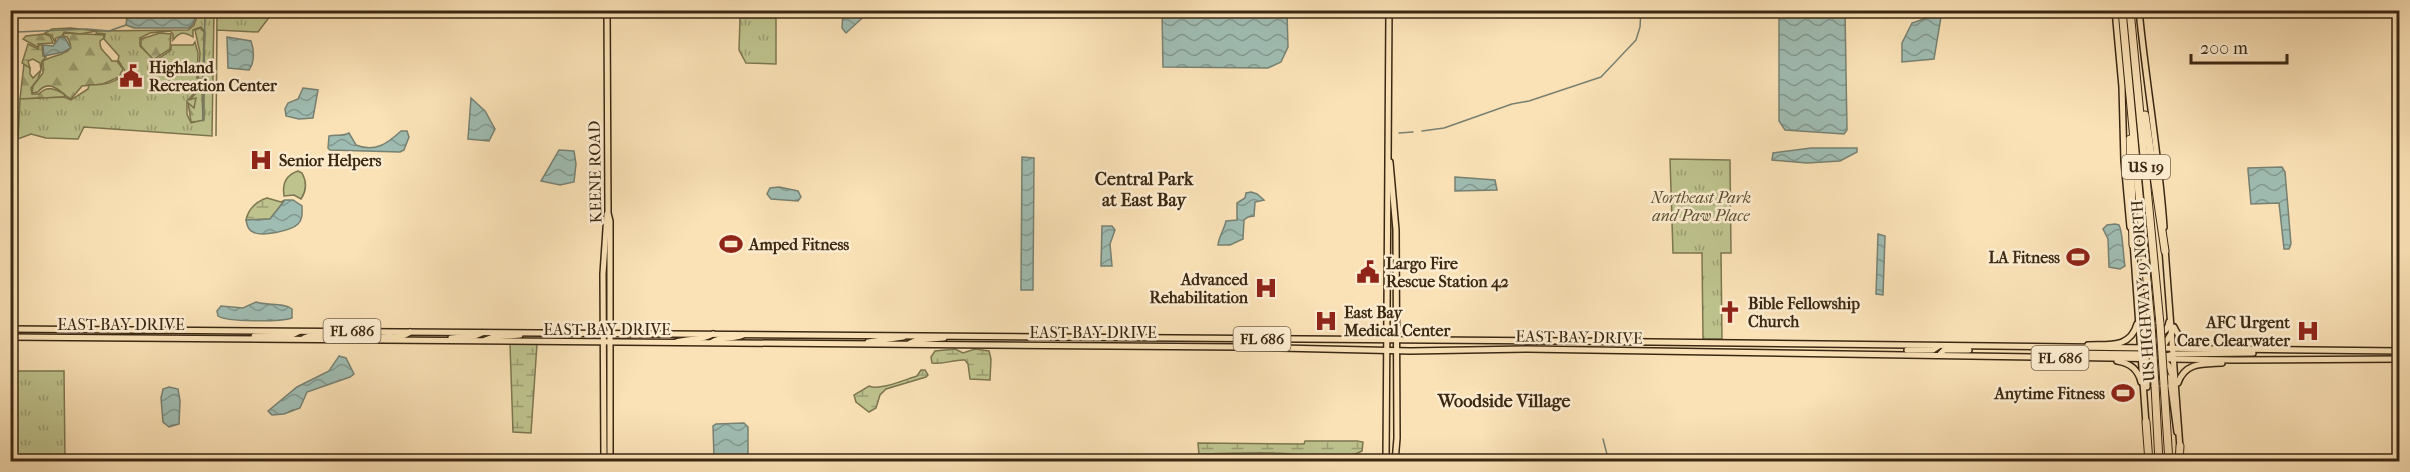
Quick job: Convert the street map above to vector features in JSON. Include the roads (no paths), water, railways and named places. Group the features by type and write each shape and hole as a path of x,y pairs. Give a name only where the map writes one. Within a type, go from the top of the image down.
{"highway":[{"name":"US HIGHWAY 19 NORTH","path":"2122,10 2151,324 2159,462"},
{"name":"US HIGHWAY 19 NORTH","path":"2130,10 2160,324 2169,462"},
{"path":"2137,74 2143,98 2165,252"},
{"path":"2131,97 2133,245"},
{"path":"2146,422 2148,462"},
{"path":"2180,446 2181,462"}],"main road":[{"name":"KEENE ROAD","path":"607,10 611,333 610,462"},
{"path":"1386,462 1389,10"},
{"path":"2115,10 2122,87 2126,196 2142,333 2146,342 2169,366 2173,376 2177,434"},
{"path":"2139,10 2147,87 2159,164 2175,354 2180,446"},
{"path":"1388,146 1396,230 1397,438 1395,462"},
{"path":"604,462 603,274 605,221 608,213"},
{"path":"2136,273 2142,295 2145,329 2154,334 2163,332 2169,326 2168,281"},
{"path":"2136,273 2146,422"},
{"path":"2076,348 2089,345 2120,344 2134,333 2138,320"},
{"path":"2172,321 2178,337 2186,344 2220,350"},
{"name":"EAST BAY DRIVE","path":"10,329 1939,346 2076,348 2161,357 2175,354"},
{"path":"66,337 75,334 105,334 111,329"},
{"path":"111,338 117,333 147,333 154,330"},
{"path":"203,339 211,333 249,334 256,331"},
{"path":"247,339 262,335 292,335 299,331"},
{"path":"304,339 308,336 340,335 348,331"},
{"path":"2049,357 2060,353 2141,354 2164,345 2172,331"},
{"path":"373,340 380,336 404,336 410,332"},
{"path":"410,340 414,336 442,336 451,332"},
{"path":"443,340 475,336 484,332"},
{"path":"484,341 493,337 527,333"},
{"path":"671,343 706,338 713,334"},
{"path":"712,343 718,339 737,338 744,334"},
{"path":"864,344 873,340 897,340 905,336"},
{"path":"908,344 917,340 939,340 948,336"},
{"name":"EAST BAY DRIVE","path":"10,337 1387,350 1527,349 2097,358 2141,354"},
{"path":"1153,346 1166,338"},
{"path":"1887,354 1892,350 1933,351 1939,346"},
{"path":"1940,354 1944,350 1985,350 1990,347"},
{"name":"FL 686","path":"2155,350 2234,360 2400,359"},
{"name":"FL 686","path":"2175,354 2220,350 2400,351"},
{"path":"2175,354 2244,355 2267,351"},
{"path":"2144,377 2149,366 2161,357"},
{"path":"2097,358 2120,361 2135,369 2141,379 2145,399"},
{"path":"2177,388 2181,376 2190,367 2234,360"},
{"path":"2145,406 2149,378 2162,374 2169,377 2180,446"}],"water":[{"path":"148,10 197,11 193,24 188,28 134,28 126,25 127,17 144,18"},
{"path":"843,10 870,11 846,33 842,28"},
{"path":"1162,11 1287,11 1288,47 1281,62 1268,68 1163,67"},
{"path":"1779,11 1845,11 1847,130 1844,134 1785,130 1779,121"},
{"path":"1932,16 1941,17 1934,59 1902,62 1902,43 1912,23"},
{"path":"60,37 65,38 71,48 44,56 43,45 53,46"},
{"path":"227,37 251,41 253,56 249,70 228,68"},
{"path":"303,88 318,90 313,118 299,119 286,116 285,109 288,103 298,99"},
{"path":"471,98 485,111 495,129 489,141 468,139"},
{"path":"401,131 407,131 409,137 404,150 400,152 330,150 328,148 329,136 349,133 356,145 369,148 381,146"},
{"path":"1811,148 1857,148 1857,152 1840,161 1807,163 1772,160 1773,153"},
{"path":"559,150 574,151 576,164 574,182 560,185 541,181"},
{"path":"1022,157 1034,158 1033,290 1021,290"},
{"path":"2282,167 2285,172 2291,244 2289,249 2284,249 2279,203 2251,204 2248,170 2248,168"},
{"path":"1455,177 1495,180 1497,190 1455,191"},
{"path":"779,187 798,191 801,197 798,201 771,199 767,194 770,188"},
{"path":"1251,192 1264,200 1255,202 1254,216 1244,220 1243,239 1230,245 1218,245 1226,221 1237,220 1237,203 1245,198 1246,193"},
{"path":"285,200 293,200 302,206 298,224 269,234 250,230 246,220 270,219"},
{"path":"2107,225 2119,225 2122,238 2125,266 2120,269 2109,267 2108,239 2103,229"},
{"path":"1102,226 1112,226 1115,230 1110,244 1112,266 1101,266"},
{"path":"1878,234 1885,236 1883,295 1876,294"},
{"path":"256,302 288,307 292,309 292,318 253,321 218,316 217,311 221,306 243,308"},
{"path":"339,356 346,358 354,374 307,392 300,408 284,414 272,415 268,411 297,387 329,371"},
{"path":"169,387 178,389 180,401 179,424 169,427 163,422 161,398 163,389"},
{"path":"744,423 748,427 748,458 714,459 713,426"},
{"path":"1274,455 1334,457 1337,461 1274,460 1271,458"}],"waterway":[{"path":"203,121 205,10"},
{"path":"1422,131 1444,128 1512,104 1529,101 1601,77 1636,40 1640,27 1641,10"},
{"path":"17,32 87,29 109,31 126,25"},
{"path":"1399,133 1413,132"},
{"path":"2394,345 2400,342"},
{"path":"1603,439 1609,462"}],"place":[{"name":"Highland Recreation Center","path":"131,76"},
{"name":"Senior Helpers","path":"261,160"},
{"name":"Amped Fitness","path":"731,244"},
{"name":"LA Fitness","path":"2078,257"},
{"name":"Largo Fire Rescue Station 42","path":"1368,272"},
{"name":"Advanced Rehabilitation","path":"1266,288"},
{"name":"Bible Fellowship Church","path":"1730,312"},
{"name":"East Bay Medical Center","path":"1326,321"},
{"name":"AFC Urgent Care Clearwater","path":"2308,331"},
{"name":"Anytime Fitness","path":"2123,393"}],"district":[{"name":"Central Park at East Bay","path":"1144,189"},
{"name":"Woodside Village","path":"1504,401"}],"park label":[{"name":"Northeast Park and Paw Place","path":"1701,206"}]}
